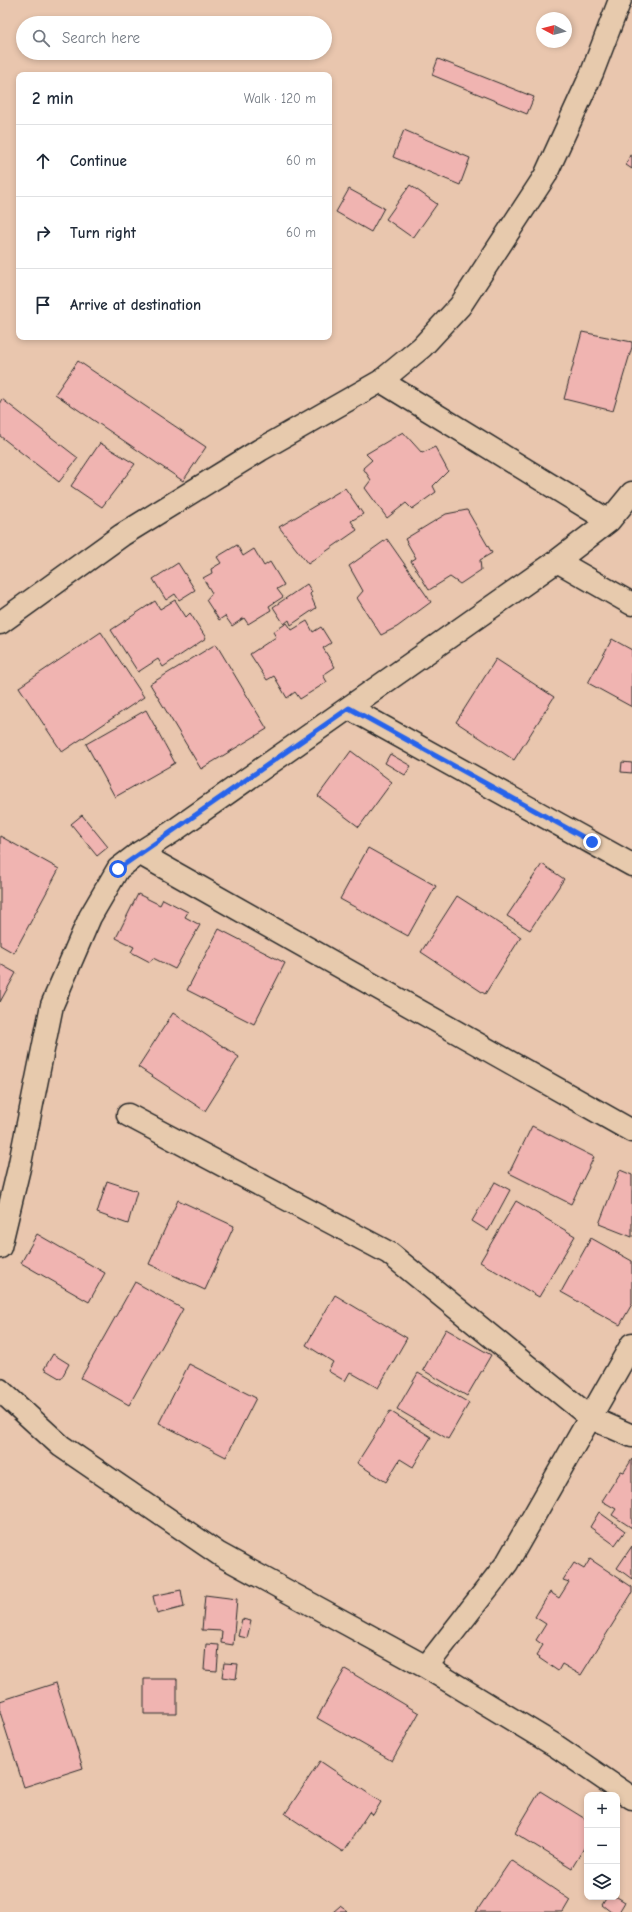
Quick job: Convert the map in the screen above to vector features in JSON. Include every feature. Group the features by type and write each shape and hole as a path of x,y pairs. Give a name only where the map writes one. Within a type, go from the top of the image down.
{"street":[{"path":"0,623 122,535 260,450 380,381 422,347 460,306 545,176 592,73 620,0"},
{"path":"380,381 609,521"},
{"path":"0,1247 19,1168 52,1005 90,917 118,869 557,561 609,521 632,493"},
{"path":"557,561 632,604"},
{"path":"349,708 632,865"},
{"path":"139,853 632,1131"},
{"path":"128,1115 389,1253 591,1418 632,1436"},
{"path":"426,1667 506,1563 591,1418 632,1344"},
{"path":"0,1390 61,1446 219,1554 426,1667 556,1746 632,1798"}],"building":[{"path":"438,59 534,97 527,114 432,75"},
{"path":"404,130 470,158 460,185 393,157"},
{"path":"630,155 632,156 632,169 626,165"},
{"path":"410,185 437,204 413,238 386,219"},
{"path":"349,189 384,208 371,232 336,212"},
{"path":"582,332 632,342 632,347 613,411 564,399"},
{"path":"78,361 206,447 183,481 55,394"},
{"path":"2,399 78,458 59,482 0,436 0,402"},
{"path":"403,432 422,453 435,447 448,471 433,486 436,492 412,509 406,503 387,518 365,488 371,480 363,468 372,460 366,454"},
{"path":"100,443 135,464 102,507 71,486"},
{"path":"345,488 363,514 351,521 357,530 308,564 279,527"},
{"path":"467,510 492,553 480,560 481,570 460,584 450,577 429,590 411,561 416,558 405,539 446,514"},
{"path":"387,539 431,602 397,627 381,635 357,598 363,591 349,566"},
{"path":"237,545 243,556 254,549 264,566 270,562 284,585 277,589 283,597 269,606 271,610 248,624 244,618 232,626 225,616 219,620 206,600 212,593 203,578 212,573 211,569 221,563 217,557"},
{"path":"178,563 195,590 179,600 175,594 166,600 153,579"},
{"path":"307,584 312,592 310,594 316,608 291,625 289,620 284,624 273,607"},
{"path":"175,600 186,617 190,613 206,638 163,667 158,659 138,672 111,630 155,601 160,609"},
{"path":"307,621 313,632 321,627 331,643 323,648 335,667 323,675 327,682 300,699 295,692 287,698 274,676 267,680 250,654 276,637 273,632 287,623 292,630"},
{"path":"101,632 144,697 62,752 19,687"},
{"path":"612,639 632,650 632,707 588,683"},
{"path":"216,644 267,729 201,769 150,684"},
{"path":"496,659 554,697 514,760 456,722"},
{"path":"146,710 175,763 115,797 86,744"},
{"path":"351,751 392,782 359,827 318,796"},
{"path":"390,754 411,766 405,775 385,763"},
{"path":"622,762 632,763 632,773 621,772"},
{"path":"82,815 108,847 97,856 71,824"},
{"path":"0,836 59,869 14,953 0,945"},
{"path":"368,848 436,886 408,936 340,899"},
{"path":"542,864 564,879 530,930 507,916"},
{"path":"138,894 160,905 163,899 188,912 185,917 200,925 175,969 153,958 150,962 131,952 134,947 116,938"},
{"path":"457,896 521,937 485,994 421,952"},
{"path":"219,929 285,963 254,1024 187,990"},
{"path":"0,964 16,973 0,1002"},
{"path":"173,1013 239,1057 205,1111 138,1067"},
{"path":"532,1126 594,1157 571,1204 509,1173"},
{"path":"620,1170 632,1175 632,1237 599,1224"},
{"path":"107,1181 137,1191 128,1224 97,1213"},
{"path":"495,1182 510,1190 488,1231 472,1221"},
{"path":"178,1200 234,1226 205,1290 149,1264"},
{"path":"516,1201 575,1236 539,1297 480,1262"},
{"path":"37,1234 105,1273 89,1302 21,1263"},
{"path":"591,1238 632,1261 632,1304 620,1325 561,1292"},
{"path":"135,1282 183,1309 129,1405 81,1378"},
{"path":"335,1295 407,1338 378,1388 350,1372 345,1381 328,1371 333,1362 306,1345"},
{"path":"446,1329 491,1355 467,1396 423,1370"},
{"path":"53,1354 69,1364 61,1379 44,1369"},
{"path":"189,1364 256,1398 226,1457 159,1423"},
{"path":"418,1373 469,1403 448,1439 397,1409"},
{"path":"390,1411 431,1437 413,1467 400,1459 386,1482 357,1463"},
{"path":"632,1459 632,1528 612,1515 616,1509 602,1501 621,1471 624,1472"},
{"path":"599,1512 625,1531 615,1545 590,1527"},
{"path":"632,1546 632,1579 617,1568"},
{"path":"590,1559 632,1587 632,1593 581,1675 562,1664 558,1671 536,1656 543,1645 536,1640 546,1624 535,1617 550,1592 559,1598 569,1582 563,1580 574,1563 584,1569"},
{"path":"181,1590 184,1607 157,1614 153,1596"},
{"path":"205,1595 237,1599 233,1645 221,1643 222,1631 202,1630"},
{"path":"242,1619 251,1621 247,1638 238,1636"},
{"path":"206,1644 219,1645 217,1671 204,1670"},
{"path":"224,1663 238,1664 236,1679 222,1677"},
{"path":"345,1669 419,1713 392,1761 317,1718"},
{"path":"144,1679 177,1679 177,1714 144,1714"},
{"path":"56,1683 83,1768 24,1787 0,1712 0,1701"},
{"path":"320,1761 381,1802 373,1815 369,1812 343,1852 285,1814"},
{"path":"540,1791 584,1818 584,1848 572,1868 515,1833"},
{"path":"511,1860 570,1900 563,1912 476,1912"},
{"path":"620,1899 625,1902 619,1912 611,1912 602,1905 605,1900"},
{"path":"340,1906 348,1912 333,1912"}],"route":[{"path":"118,869 349,708 592,842"}]}
